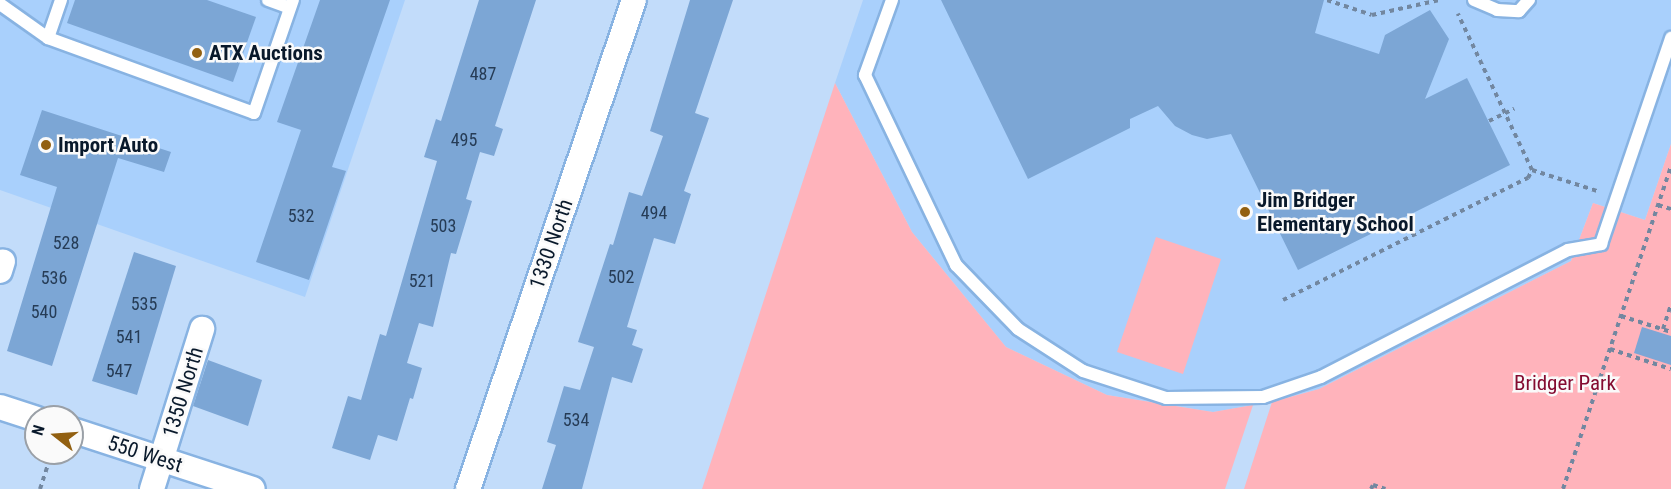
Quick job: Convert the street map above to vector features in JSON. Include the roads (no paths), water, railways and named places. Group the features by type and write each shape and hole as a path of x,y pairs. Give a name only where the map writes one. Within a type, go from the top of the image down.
{"street":[{"name":"1330 North","path":"468,489 633,0"},
{"name":"1350 North","path":"152,489 202,329"},
{"path":"0,407 24,415"},
{"name":"550 West","path":"84,434 253,489"}],"lane":[{"path":"48,38 61,0"},
{"path":"0,4 48,38 254,113 292,4 268,0"},
{"path":"892,0 865,75 956,265 1018,329 1083,371 1166,398 1263,397 1321,377 1568,250 1601,244 1671,38"},
{"path":"1474,0 1497,10 1519,10 1529,0"}],"place":[{"name":"ATX Auctions","path":"197,53"},
{"name":"Import Auto","path":"46,145"},
{"name":"Jim Bridger Elementary School","path":"1245,212"}],"park label":[{"name":"Bridger Park","path":"1565,383"}]}
